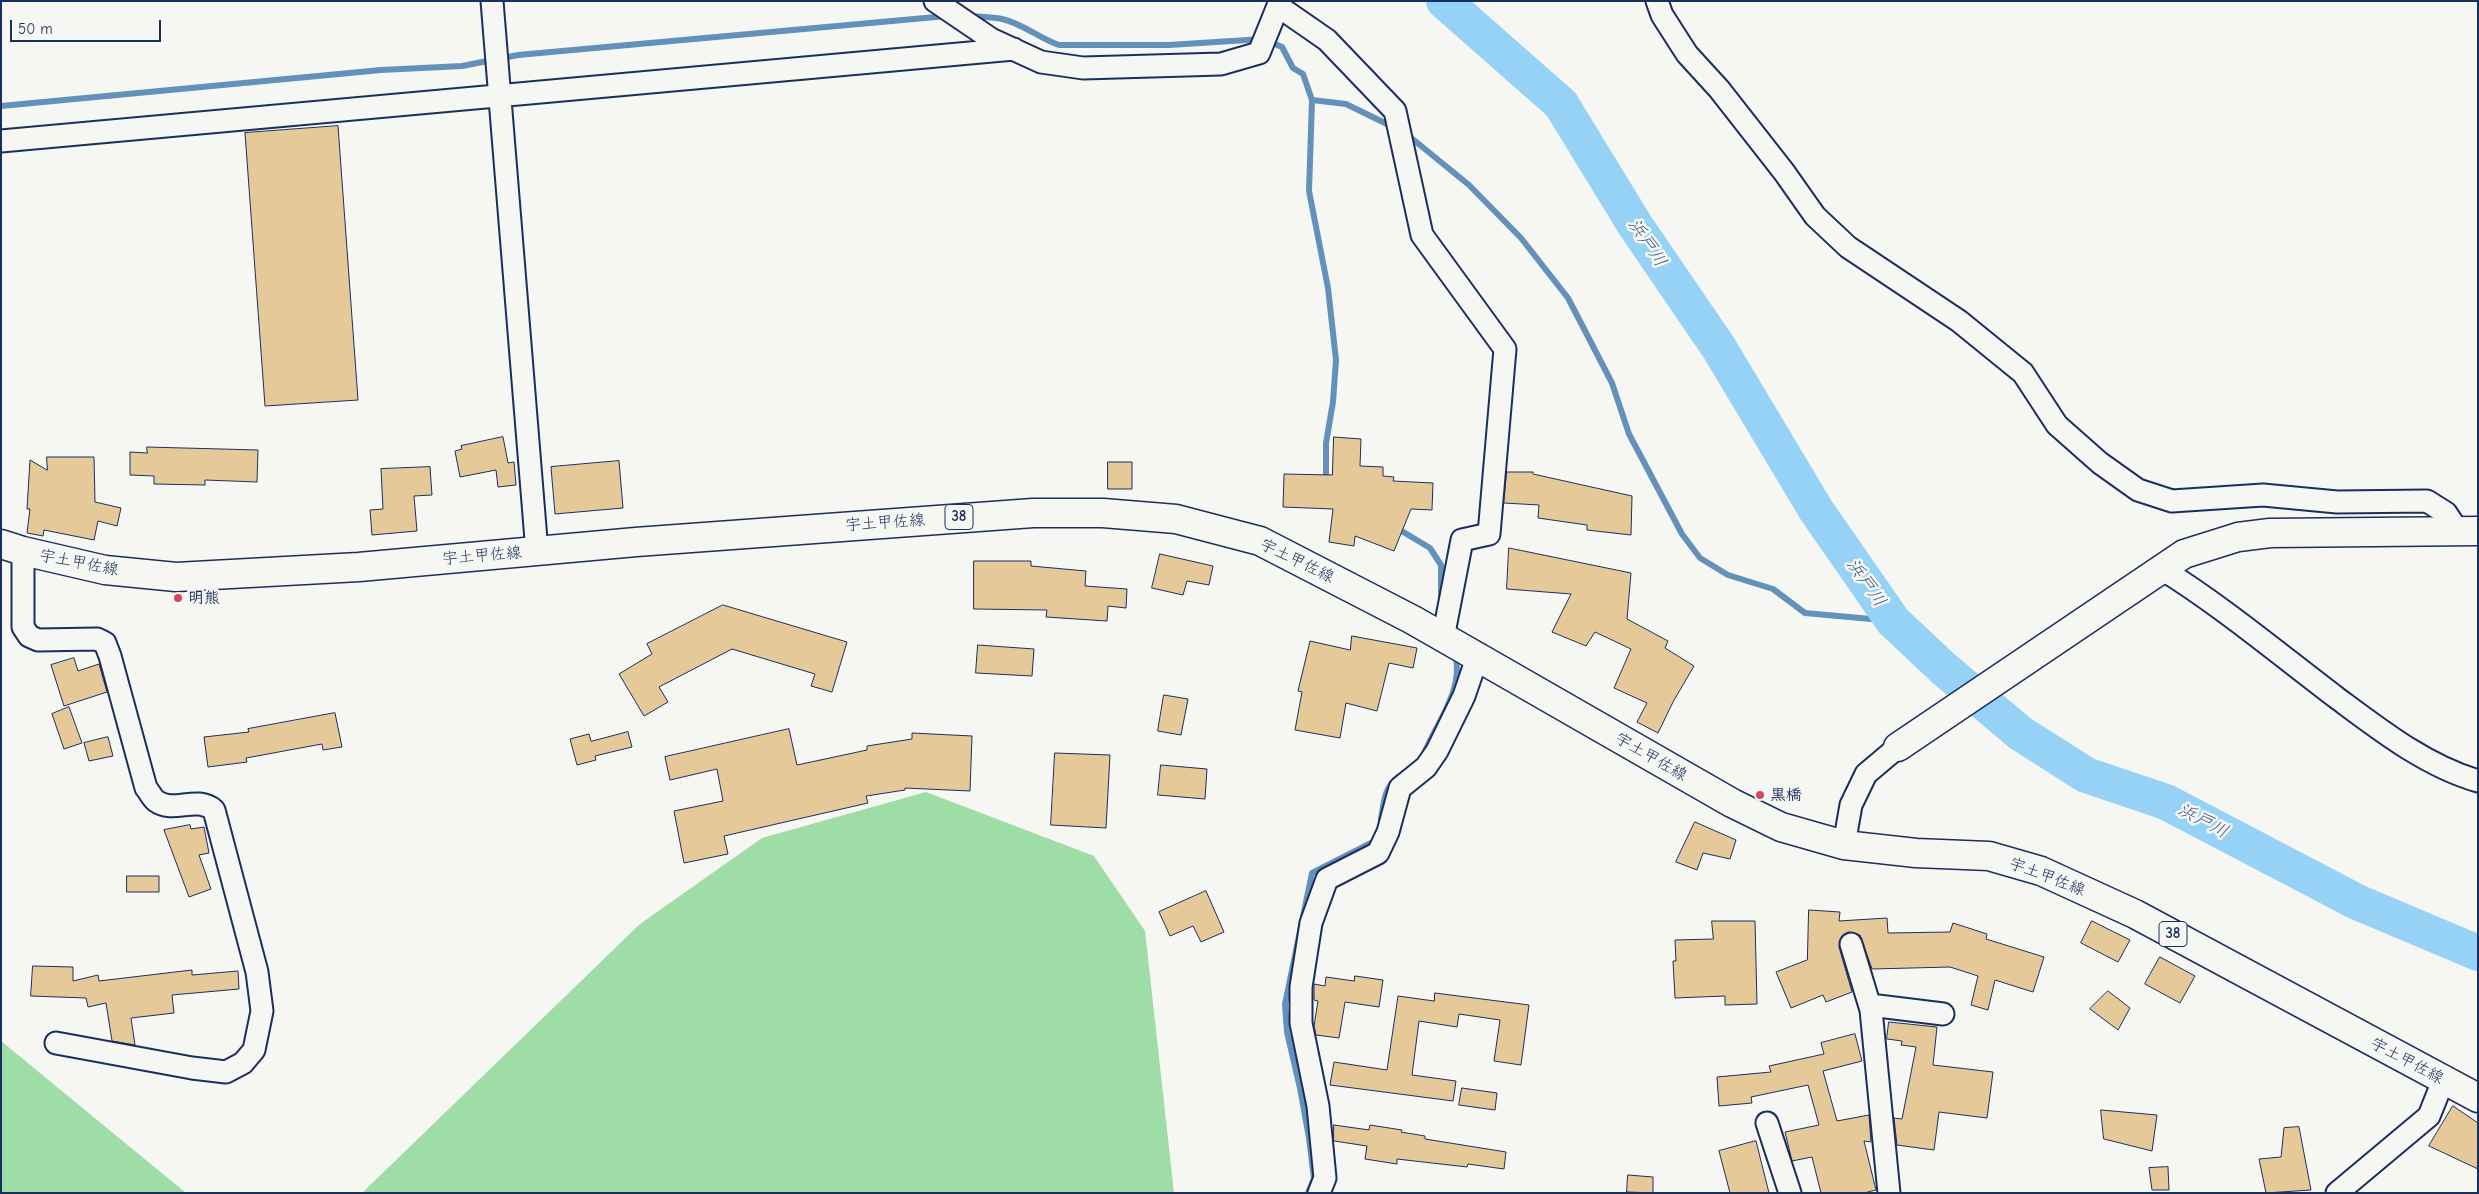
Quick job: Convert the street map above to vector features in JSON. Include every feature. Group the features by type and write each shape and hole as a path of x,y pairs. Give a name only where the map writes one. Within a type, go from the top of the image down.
{"main road":[{"name":"宇土甲佐線","path":"12,548 105,570 176,577 359,567 1033,513 1103,513 1176,519 1260,541 1413,620 1732,804 1781,827 1844,845 1916,853 1990,856 2041,871 2136,914 2478,1098"},
{"path":"1898,747 2184,554 2238,537 2270,533 2468,531"}],"street":[{"path":"492,1 498,96 537,552"},
{"path":"935,1 991,39 1041,62 1083,68 1221,64 1259,53 1278,6 1327,40 1395,111 1422,235 1504,349 1489,534 1462,540 1443,638"},
{"path":"1657,1 1662,15 1687,54 1754,134 1815,216 1848,247 1959,321 2023,374 2057,425 2100,463 2138,490 2172,501 2263,495 2337,502 2428,501 2468,531"},
{"path":"1,141 1014,49"},
{"path":"12,548 23,627 29,636 38,640 97,640 104,643 110,656 146,788 156,801 172,806 197,802 207,804 214,810 257,972 262,1011 254,1050 244,1063 226,1072 192,1068 56,1043"},
{"path":"2155,574 2200,593 2391,738 2461,776 2478,781"},
{"path":"1319,1193 1325,1178 1318,1106 1301,1023 1300,987 1311,923 1326,879 1378,853 1388,832 1400,788 1426,767 1438,751 1464,696 1477,658"},
{"path":"1844,845 1851,805 1866,774 1898,747"},
{"path":"1850,944 1870,1005 1889,1193"},
{"path":"1870,1005 1943,1014"},
{"path":"2337,1193 2429,1116 2443,1080"},
{"path":"1767,1123 1790,1193"}],"green space":[{"path":"926,792 1094,856 1145,931 1174,1193 362,1193 640,924 762,838"},
{"path":"1,1041 186,1193 1,1193"}],"building":[{"path":"338,126 358,400 265,406 245,133"},
{"path":"503,437 508,463 514,462 516,485 498,487 496,470 460,477 455,451 462,449 461,446"},
{"path":"1334,437 1361,439 1360,466 1383,467 1383,476 1394,477 1393,481 1433,483 1432,510 1411,509 1394,551 1355,536 1354,546 1329,542 1333,509 1283,507 1284,474 1332,475"},
{"path":"147,447 258,450 257,482 205,480 205,485 154,484 154,476 130,475 130,452 147,453"},
{"path":"47,457 94,457 95,502 121,508 117,526 98,521 94,540 44,530 43,536 27,533 30,509 27,509 30,460 47,470"},
{"path":"619,461 623,508 555,514 551,467"},
{"path":"1108,462 1132,462 1132,489 1108,489"},
{"path":"430,467 432,495 414,496 417,531 372,535 370,510 383,509 381,469"},
{"path":"1507,472 1533,472 1533,474 1632,496 1631,535 1587,530 1587,525 1538,518 1539,505 1504,503"},
{"path":"1509,548 1631,573 1627,619 1668,641 1665,648 1694,666 1658,733 1637,722 1647,703 1614,688 1631,649 1595,632 1586,646 1552,632 1571,594 1507,589"},
{"path":"1160,554 1213,566 1209,585 1187,581 1183,595 1152,588"},
{"path":"974,561 1031,561 1031,566 1086,571 1085,586 1127,589 1126,608 1108,606 1107,621 1046,617 1047,610 974,609"},
{"path":"723,605 847,642 832,692 811,686 815,674 732,649 659,687 668,702 644,716 619,674 652,654 647,644"},
{"path":"1352,636 1417,648 1413,668 1389,663 1377,711 1346,703 1340,738 1295,730 1302,692 1298,691 1310,641 1350,650"},
{"path":"978,645 1034,649 1032,676 976,673"},
{"path":"74,658 78,671 99,664 107,692 64,706 51,665"},
{"path":"1164,695 1188,699 1181,735 1158,731"},
{"path":"69,707 82,743 64,749 52,714"},
{"path":"335,713 342,747 323,750 322,744 246,758 247,762 208,767 204,737 249,732 248,729"},
{"path":"789,729 797,765 867,750 867,746 912,739 912,733 972,736 970,791 905,788 905,790 866,796 868,803 724,836 728,854 684,863 674,811 723,801 717,769 670,780 665,757"},
{"path":"628,732 632,747 595,756 596,760 577,765 570,739 589,734 591,741"},
{"path":"108,737 113,756 89,761 84,743"},
{"path":"1055,753 1110,755 1106,828 1051,825"},
{"path":"1161,765 1207,769 1205,799 1158,795"},
{"path":"1695,822 1736,840 1730,859 1703,853 1697,870 1676,862"},
{"path":"190,825 191,829 204,827 209,853 199,855 211,889 189,897 164,830"},
{"path":"127,876 159,876 159,892 127,892"},
{"path":"1206,891 1224,932 1201,942 1193,926 1170,936 1159,912"},
{"path":"1809,910 1840,912 1839,921 1887,918 1888,933 1950,932 1953,923 1987,934 1986,939 2044,957 2033,992 1995,980 1988,1010 1971,1005 1978,976 1950,967 1872,969 1860,935 1848,932 1842,936 1839,947 1852,992 1826,1002 1823,995 1791,1008 1776,972 1807,960"},
{"path":"1712,921 1755,921 1757,1004 1725,1005 1725,996 1675,998 1673,961 1676,961 1675,940 1713,939"},
{"path":"2092,921 2130,940 2118,962 2081,943"},
{"path":"2160,957 2195,976 2180,1003 2145,984"},
{"path":"33,966 73,967 73,981 98,975 99,981 192,970 192,975 238,971 239,989 172,995 174,1013 131,1018 135,1045 112,1041 106,1003 88,1007 86,998 31,996"},
{"path":"1355,976 1383,980 1379,1007 1345,1002 1339,1038 1316,1035 1314,1026 1318,1001 1314,1000 1314,984 1325,986 1326,977 1354,981"},
{"path":"2108,991 2130,1008 2118,1030 2090,1009"},
{"path":"1435,993 1529,1005 1521,1065 1494,1061 1500,1020 1459,1014 1457,1027 1419,1021 1412,1075 1456,1081 1453,1101 1330,1085 1334,1062 1387,1070 1398,996 1434,1001"},
{"path":"1889,1022 1937,1027 1933,1065 1993,1072 1987,1118 1939,1112 1934,1150 1897,1145 1894,1118 1902,1119 1916,1047 1901,1045 1902,1041 1887,1039"},
{"path":"1855,1034 1862,1061 1823,1071 1837,1121 1869,1115 1871,1142 1864,1141 1876,1190 1864,1193 1821,1193 1812,1157 1792,1161 1785,1132 1819,1125 1808,1085 1751,1097 1752,1103 1719,1106 1717,1077 1771,1072 1769,1066 1824,1054 1821,1043"},
{"path":"1462,1088 1497,1093 1495,1110 1459,1105"},
{"path":"2453,1106 2478,1123 2478,1169 2429,1146"},
{"path":"2101,1110 2157,1115 2152,1151 2104,1139"},
{"path":"1334,1125 1369,1130 1370,1125 1402,1130 1401,1132 1425,1136 1425,1139 1506,1152 1504,1169 1468,1164 1467,1167 1397,1159 1397,1164 1365,1159 1367,1146 1334,1141"},
{"path":"2299,1127 2311,1190 2266,1193 2259,1159 2281,1157 2284,1128"},
{"path":"1756,1141 1769,1193 1730,1193 1719,1151"},
{"path":"2168,1167 2169,1190 2152,1190 2149,1168"},
{"path":"1628,1175 1653,1177 1653,1193 1627,1192"}],"waterway":[{"name":"浜戸川","path":"1444,1 1561,104 1635,225 1719,348 1816,510 1893,621 1943,668 2020,733 2086,775 2166,802 2357,902 2478,953"},
{"path":"1,106 381,70 462,66 518,55 947,16"},
{"path":"970,16 1009,21 1059,45 1169,45 1263,39 1282,47 1293,68 1303,74 1312,100 1309,191 1328,288 1336,360 1333,402 1326,443 1326,482"},
{"path":"1312,100 1346,104 1393,127"},
{"path":"1404,132 1469,185 1521,238 1568,298 1612,383 1629,434 1682,534 1700,558 1728,575 1773,589 1805,613 1893,621"},
{"path":"1395,527 1430,548 1441,565 1441,599"},
{"path":"1423,756 1452,694 1456,681 1457,667 1455,654"},
{"path":"1381,819 1387,791 1398,777"},
{"path":"1308,1193 1314,1179 1300,1088 1287,1032 1285,1004 1312,873 1377,839"}],"place":[{"name":"明熊","path":"178,598"},
{"name":"黒橋","path":"1760,795"}]}
